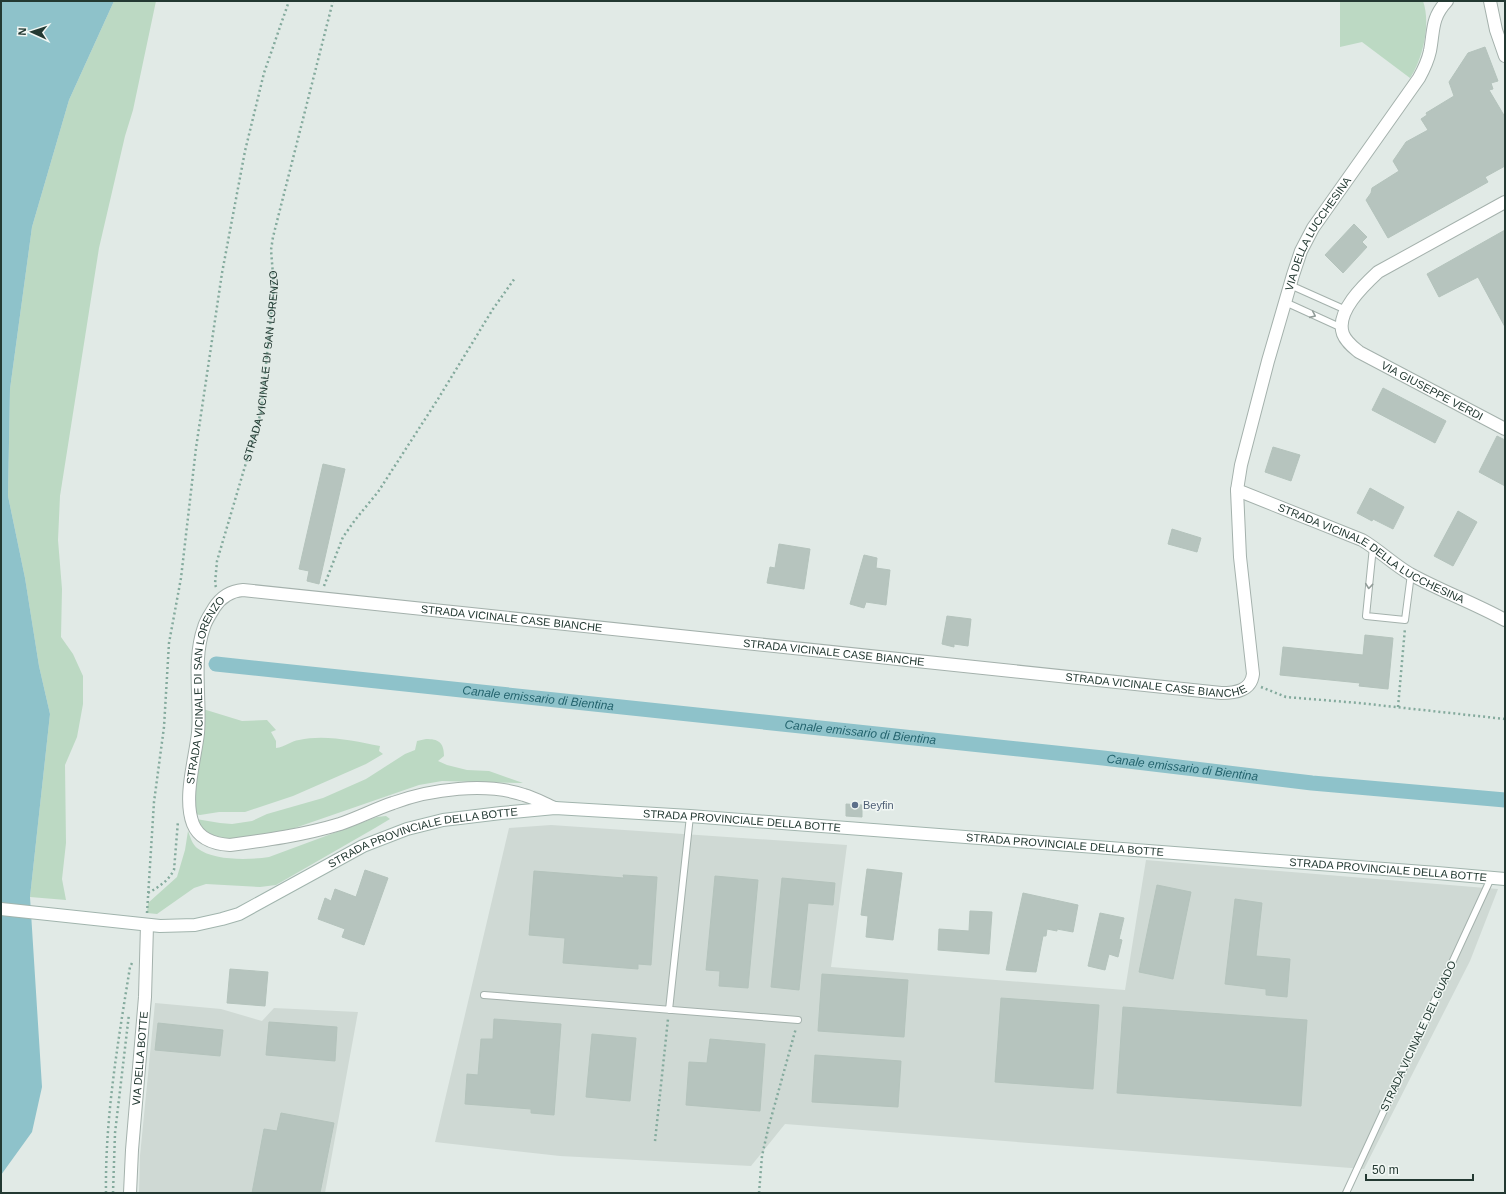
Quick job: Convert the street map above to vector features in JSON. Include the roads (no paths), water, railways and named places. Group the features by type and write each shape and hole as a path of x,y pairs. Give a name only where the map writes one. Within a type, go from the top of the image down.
{"street":[{"name":"VIA DELLA LUCCHESINA","path":"1237,490 1241,465 1285,302 1301,251 1313,228 1419,78 1426,64 1430,51 1434,20 1447,1"},
{"path":"1490,1 1496,30 1505,56"},
{"path":"1342,328 1346,310 1353,298 1378,272 1505,202"},
{"name":"VIA GIUSEPPE VERDI","path":"1342,328 1349,344 1359,352 1505,429"},
{"name":"STRADA VICINALE DELLA LUCCHESINA","path":"1237,490 1348,534 1374,547 1410,574 1505,620"},
{"name":"STRADA VICINALE CASE BIANCHE","path":"222,598 233,591 243,590 1230,693 1242,690 1250,683 1253,674 1240,557 1237,490"},
{"name":"STRADA VICINALE DI SAN LORENZO","path":"222,598 217,603 206,622 201,638 199,654 198,733 189,795 189,806 194,825 204,838 221,845 230,845 306,834 420,795 445,791 473,789 508,791 525,795 555,808"},
{"name":"STRADA PROVINCIALE DELLA BOTTE","path":"1,909 146,925 195,925 222,920 239,914 363,846 407,829 443,820 555,808 690,816 1505,879"},
{"name":"VIA DELLA BOTTE","path":"130,1193 132,1150 145,998 146,925"}],"lane":[{"path":"1290,285 1346,310"},
{"path":"1285,302 1342,328"},
{"path":"1374,547 1366,616 1405,620 1410,574"},
{"path":"669,1010 690,816"},
{"name":"STRADA VICINALE DEL GUADO","path":"1346,1193 1491,878"},
{"path":"484,995 798,1020"}],"water":[{"path":"1,1 114,1 69,100 32,227 10,389 8,496 25,578 39,666 50,714 30,897 42,1087 32,1132 1,1175"}],"waterway":[{"name":"Canale emissario di Bientina","path":"216,664 1103,758 1312,783 1505,800"}],"place":[{"name":"Beyfin","path":"855,805"}]}
